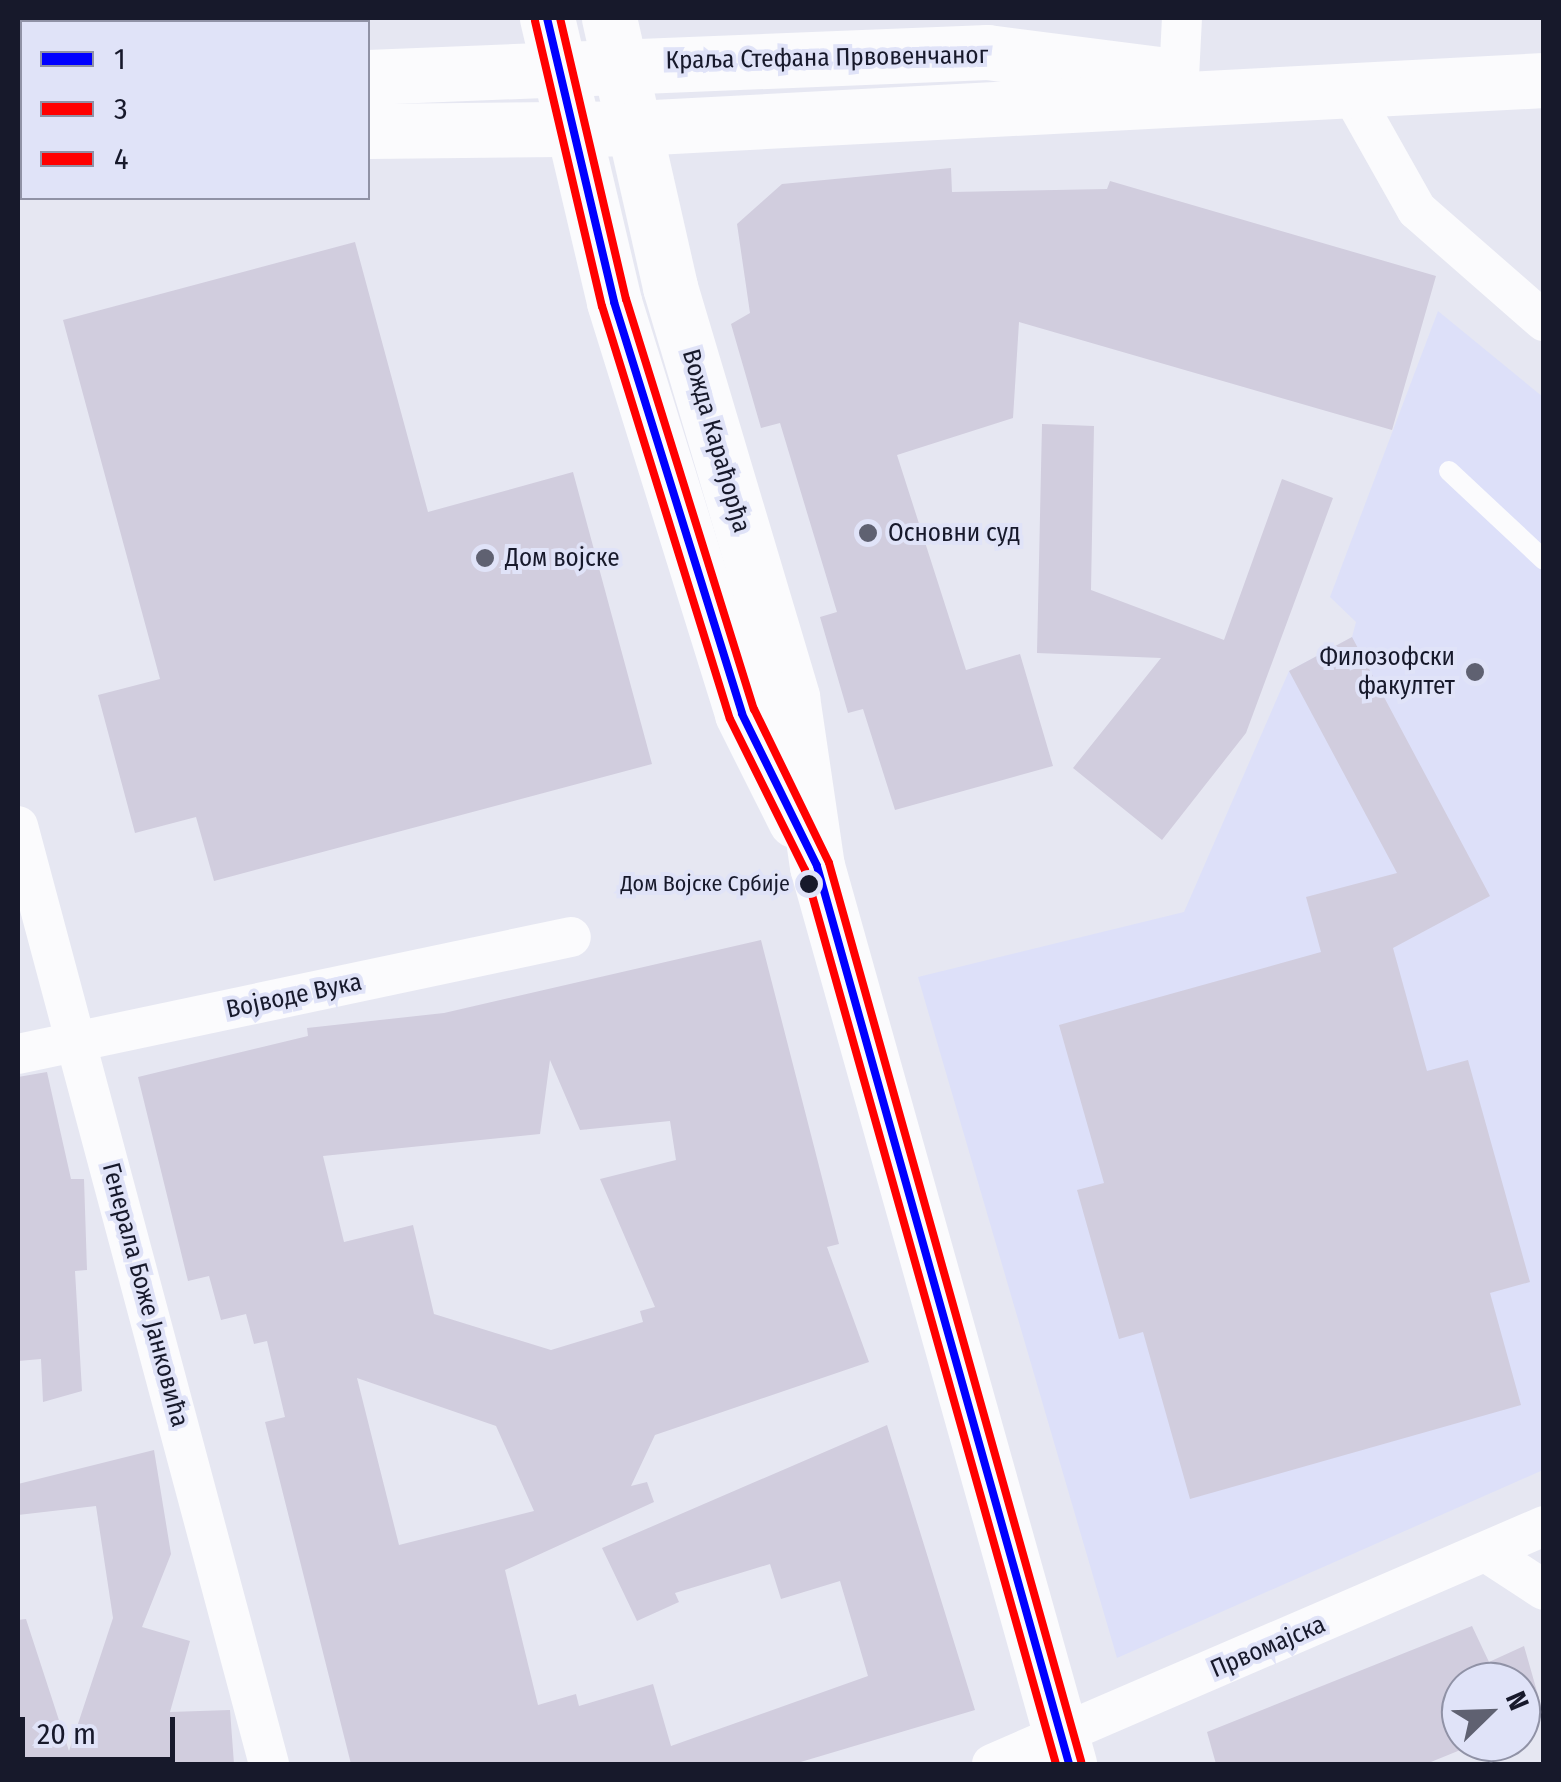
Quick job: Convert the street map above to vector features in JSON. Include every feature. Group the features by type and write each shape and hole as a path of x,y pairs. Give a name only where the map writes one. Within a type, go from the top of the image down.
{"main road":[{"name":"Краља Стефана Првовенчаног","path":"370,77 554,42 614,40 987,52 1273,90"},
{"name":"Вожда Карађорђа","path":"614,40 670,288 792,697 817,866 1065,1750"},
{"name":"Вожда Карађорђа","path":"554,42 614,302 742,714 817,866"},
{"name":"Краља Стефана Првовенчаног","path":"370,131 635,128 1347,86 1544,80"}],"street":[{"path":"1179,77 1182,18"},
{"path":"1347,86 1417,210 1544,321"},
{"name":"Генерала Боже Јанковића","path":"18,826 269,1764"},
{"name":"Војводе Вука","path":"18,1054 570,937"},
{"name":"Првомајска","path":"992,1764 1065,1750 1544,1526"},
{"path":"1486,1552 1544,1590"}],"lane":[{"path":"1449,471 1544,560"}],"shaded area":[{"path":"1438,311 1543,397 1543,1470 1117,1658 918,977 1184,912 1289,671 1352,637 1356,622 1330,597"}],"building":[{"name":"Основни суд","path":"951,168 952,192 1107,189 1110,181 1436,276 1392,430 1019,322 1013,418 897,455 966,670 1020,654 1053,766 895,810 863,709 848,713 820,617 837,612 780,423 761,428 731,324 750,313 737,224 782,184"},
{"path":"355,242 428,512 573,472 652,764 214,881 196,817 135,833 98,695 160,679 63,320"},
{"path":"1042,424 1094,426 1091,590 1224,640 1282,479 1333,498 1246,733 1162,840 1073,768 1161,658 1037,653"},
{"path":"1352,637 1490,896 1393,948 1427,1071 1468,1060 1530,1282 1490,1293 1521,1405 1190,1499 1143,1332 1119,1339 1077,1190 1104,1183 1059,1025 1321,952 1306,897 1397,873 1289,671"},
{"path":"761,940 839,1244 827,1247 869,1362 655,1435 631,1486 647,1482 654,1502 505,1570 538,1705 576,1694 579,1706 653,1684 671,1746 868,1676 840,1581 781,1599 770,1564 675,1593 679,1602 637,1621 602,1548 887,1425 975,1710 794,1764 351,1764 265,1422 285,1417 267,1341 254,1344 246,1314 221,1320 209,1276 188,1281 138,1077 308,1036 307,1028 444,1013","holes":["550,1060 580,1130 670,1121 676,1160 600,1179 655,1307 640,1311 643,1322 551,1350 434,1314 413,1225 344,1242 323,1156 540,1134","357,1378 496,1426 534,1511 399,1545"]},
{"path":"47,1072 71,1179 84,1179 87,1270 75,1271 82,1391 43,1402 41,1359 18,1361 18,1077"},
{"path":"154,1450 171,1554 142,1627 190,1641 170,1712 230,1710 234,1764 18,1764 18,1620 26,1619 69,1751 113,1618 96,1506 18,1515 18,1484"},
{"path":"1472,1626 1489,1662 1441,1662 1441,1758 1426,1764 1216,1764 1207,1732"},
{"path":"1524,1646 1529,1662 1489,1662"}],"transit line":[{"name":"1","path":"547,18 614,302 742,714 817,866 1069,1764"},
{"name":"4","path":"560,18 626,299 754,709 829,863 1081,1761"},
{"name":"3","path":"535,21 602,306 730,719 805,870 1056,1764"}],"place":[{"name":"Основни суд","path":"868,533"},
{"name":"Дом војске","path":"485,558"},
{"name":"Филозофски факултет","path":"1475,672"},
{"name":"Дом Војске Србије","path":"809,884"}]}
